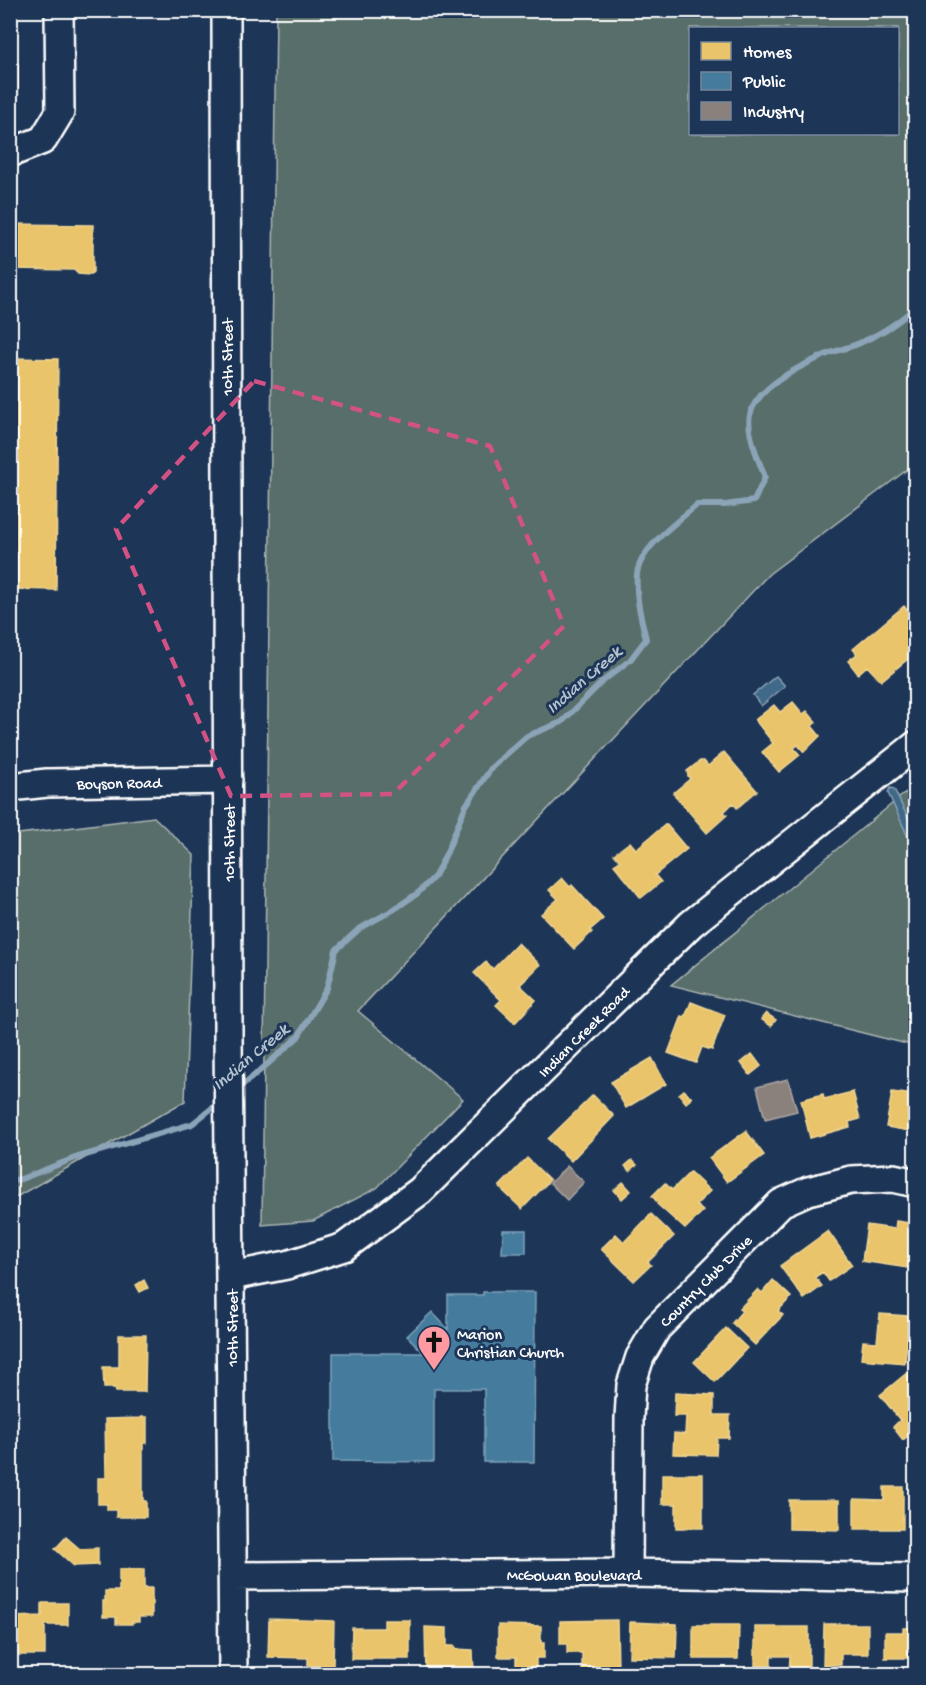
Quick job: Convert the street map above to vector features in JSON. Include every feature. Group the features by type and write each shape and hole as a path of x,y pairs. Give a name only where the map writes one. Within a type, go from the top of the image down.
{"street":[{"path":"10,153 43,140 60,112 59,10"},
{"name":"10th Street","path":"226,10 228,1032 233,1674"},
{"name":"Indian Creek Road","path":"231,1276 287,1265 344,1246 420,1191 691,924 915,744"},
{"name":"Boyson Road","path":"10,787 48,783 228,780"},
{"name":"Country Club Drive","path":"628,1574 628,1419 631,1385 640,1357 657,1328 781,1203 808,1191 851,1180 893,1178 915,1184"},
{"name":"McGowan Boulevard","path":"233,1576 628,1574 915,1578"}],"highlighted area":[{"path":"254,381 490,446 564,626 393,794 231,796 116,529"}],"green space":[{"path":"276,11 915,11 916,463 769,574 358,1011 463,1099 377,1188 313,1221 262,1225"},
{"path":"915,785 915,1046 671,985"},
{"path":"154,817 194,855 185,1101 11,1200 11,835"}],"water":[{"path":"776,676 785,686 761,706 753,695"},
{"path":"890,788 894,789 915,833 915,852 888,793"}],"building: Homes":[{"path":"10,64 18,64 18,115 10,115"},
{"path":"10,224 93,225 93,272 90,275 78,274 74,270 10,269"},
{"path":"13,358 58,359 56,590 10,589 12,375 10,360"},
{"path":"904,606 915,620 906,628 909,631 916,626 916,655 912,651 907,655 909,658 881,681 867,666 858,674 848,661 857,654 853,649"},
{"path":"793,702 803,714 807,711 816,722 812,726 820,736 804,752 798,745 794,748 800,755 779,772 762,752 773,743 755,720 774,705 780,712"},
{"path":"724,752 757,791 737,808 733,803 724,812 727,815 707,833 673,793 690,779 687,771 700,761 704,761 708,766"},
{"path":"666,824 687,849 655,875 661,882 641,898 614,865 620,861 614,854 630,842 636,849"},
{"path":"562,878 570,887 572,885 603,919 574,949 541,914 558,899 549,890"},
{"path":"518,943 540,965 520,985 536,1000 515,1023 496,1005 501,1000 474,973 486,962 493,969"},
{"path":"691,1002 725,1015 712,1050 702,1047 696,1063 668,1053 682,1016 685,1017"},
{"path":"766,1013 776,1020 771,1026 761,1019"},
{"path":"752,1054 761,1066 750,1075 741,1063"},
{"path":"652,1058 666,1084 626,1108 611,1082"},
{"path":"684,1090 692,1098 686,1103 679,1094"},
{"path":"853,1092 860,1119 849,1122 850,1127 810,1138 801,1100 823,1094 824,1099"},
{"path":"892,1092 914,1095 916,1092 916,1132 886,1127"},
{"path":"593,1095 614,1116 571,1161 548,1139"},
{"path":"746,1131 764,1155 727,1182 709,1158"},
{"path":"527,1158 550,1180 522,1209 499,1187"},
{"path":"632,1160 637,1165 630,1171 625,1166"},
{"path":"690,1172 710,1191 696,1205 703,1211 685,1229 657,1204 652,1196 665,1183 672,1190"},
{"path":"623,1182 631,1191 622,1199 614,1190"},
{"path":"651,1214 674,1236 648,1262 651,1265 634,1281 601,1249 616,1234 624,1242"},
{"path":"896,1221 916,1224 914,1269 862,1261 867,1225 895,1229"},
{"path":"828,1231 852,1265 829,1281 823,1272 815,1277 822,1286 804,1299 780,1266"},
{"path":"144,1280 148,1288 140,1292 136,1285"},
{"path":"773,1280 791,1297 778,1311 783,1315 755,1345 732,1323 742,1311 739,1309 758,1289 762,1293"},
{"path":"880,1314 909,1316 905,1363 861,1359 863,1341 877,1342"},
{"path":"726,1328 747,1348 715,1382 694,1362"},
{"path":"119,1335 146,1335 145,1392 116,1392 115,1388 104,1388 103,1367 119,1367"},
{"path":"908,1372 916,1380 916,1430 903,1440 893,1427 900,1420 880,1395"},
{"path":"675,1393 714,1395 714,1415 730,1415 729,1438 717,1438 716,1455 673,1454 674,1433 685,1434 686,1416 674,1416"},
{"path":"147,1417 147,1443 143,1443 143,1501 146,1501 146,1517 116,1517 116,1510 107,1510 107,1504 98,1504 98,1478 106,1478 105,1419"},
{"path":"662,1474 703,1474 703,1528 676,1528 676,1504 662,1504"},
{"path":"884,1487 903,1487 903,1529 854,1529 854,1499 884,1500"},
{"path":"789,1500 839,1500 839,1530 789,1529"},
{"path":"914,1503 916,1503 916,1530 913,1530"},
{"path":"66,1537 80,1549 98,1548 98,1565 74,1566 55,1549"},
{"path":"119,1569 144,1569 144,1588 152,1588 152,1617 139,1617 139,1622 132,1622 132,1624 116,1624 116,1617 103,1617 105,1591 119,1591"},
{"path":"42,1603 68,1603 68,1625 45,1625 45,1655 10,1655 10,1617 42,1616"},
{"path":"269,1619 334,1621 333,1666 308,1666 308,1658 268,1657"},
{"path":"384,1620 410,1620 410,1659 351,1659 352,1628 384,1628"},
{"path":"617,1620 618,1670 582,1671 582,1653 567,1653 567,1644 560,1644 560,1621"},
{"path":"630,1622 677,1624 676,1658 629,1657"},
{"path":"824,1624 868,1624 868,1654 841,1654 841,1665 823,1665"},
{"path":"498,1625 541,1626 544,1658 536,1658 536,1668 516,1668 516,1657 498,1657"},
{"path":"693,1625 739,1625 738,1659 693,1659"},
{"path":"425,1627 447,1628 447,1646 473,1650 474,1674 426,1674"},
{"path":"755,1627 809,1627 809,1674 789,1674 790,1656 771,1656 771,1666 755,1666"},
{"path":"903,1628 916,1628 916,1674 913,1674 913,1658 885,1658 885,1632 903,1632"}],"building: Public":[{"path":"503,1230 526,1230 526,1253 502,1253"},
{"name":"Marion Christian Church","path":"483,1292 535,1292 534,1462 484,1462 484,1389 434,1389 434,1462 333,1461 333,1353 424,1353 407,1336 432,1312 448,1329 448,1295 483,1295"}],"building: Industry":[{"path":"788,1079 797,1111 765,1119 757,1087"},
{"path":"567,1166 584,1182 567,1200 550,1183"}],"waterway":[{"name":"Indian Creek","path":"236,1090 298,1037 327,988 336,950 359,929 418,893 435,876 465,807 492,767 527,736 562,722 603,681 630,660 646,639 640,615 637,574 645,554 652,545 697,505 725,505 754,501 765,477 754,446 749,422 754,405 761,396 791,372 823,356 877,335 916,307"},
{"name":"Indian Creek","path":"10,1181 75,1158 192,1124 221,1101"}],"place":[{"name":"Marion Christian Church","path":"434,1371"}]}
